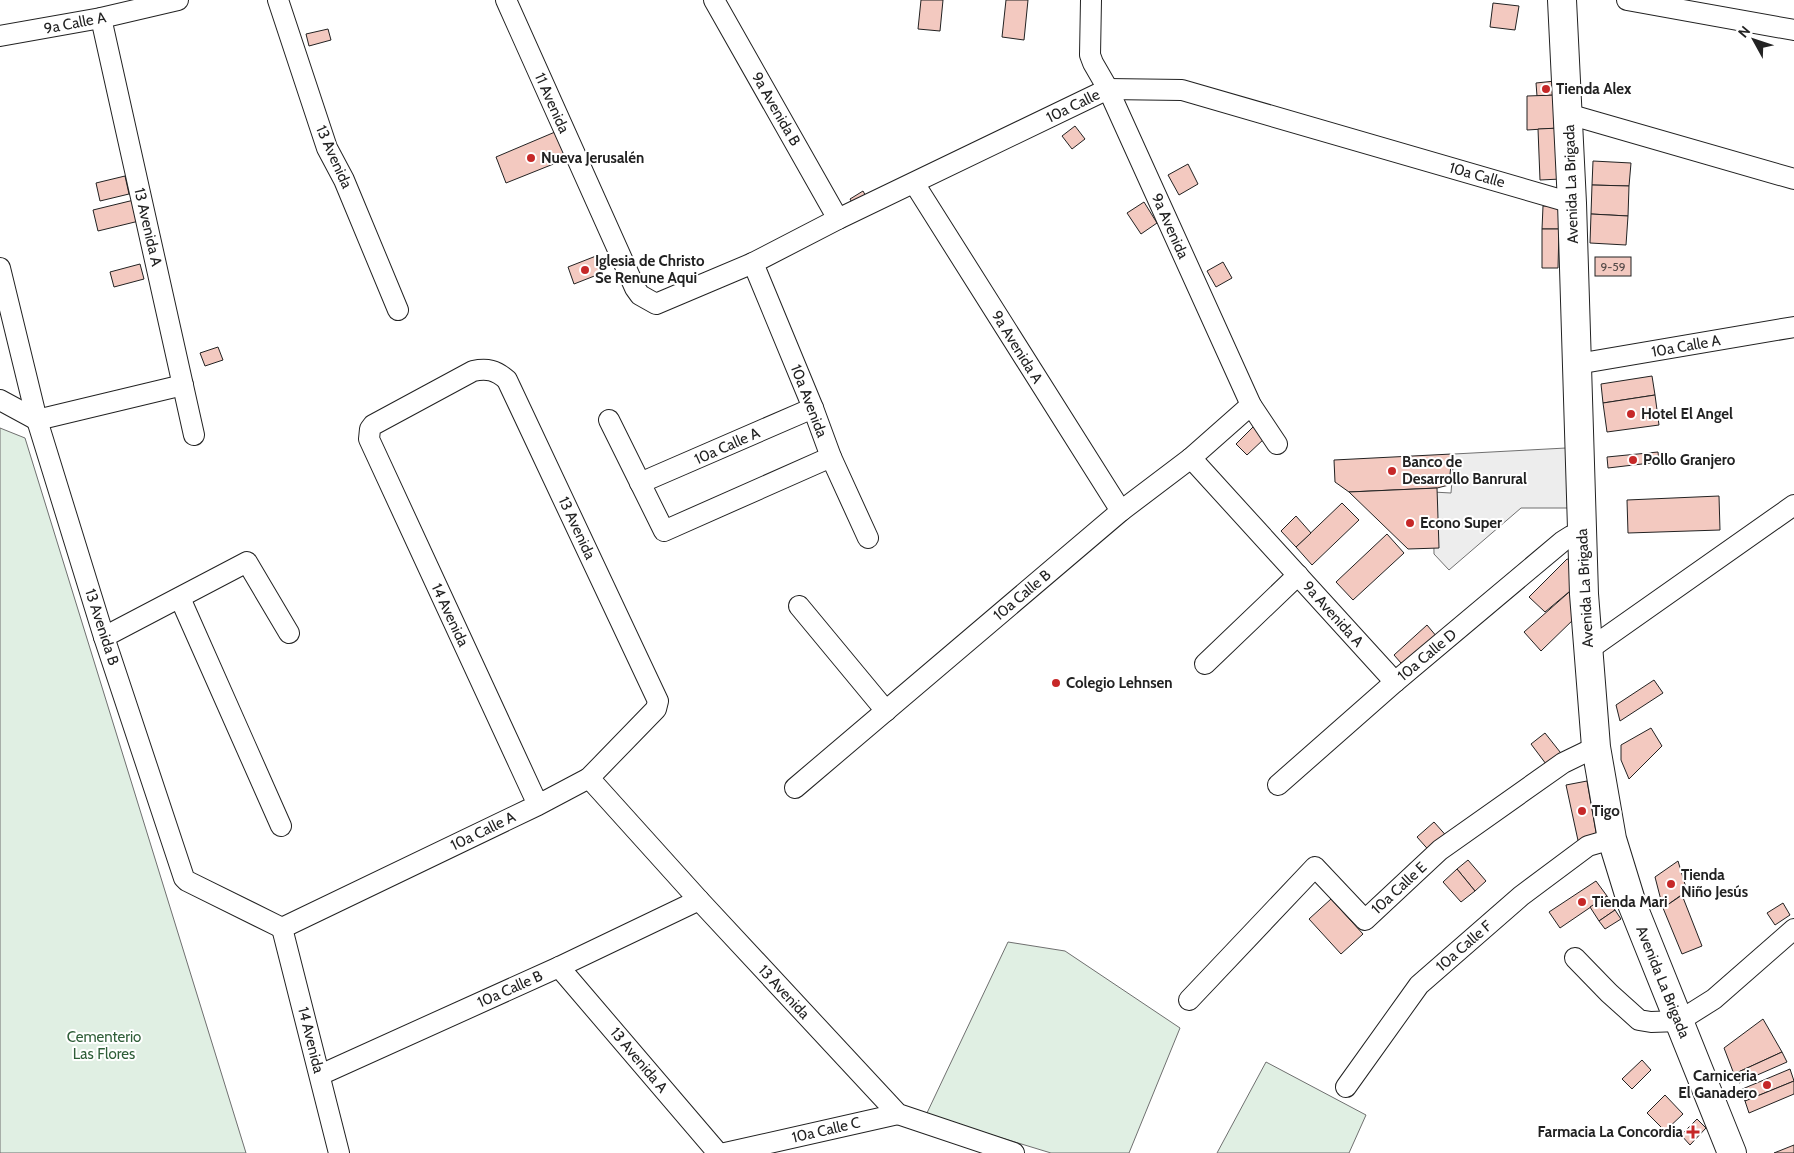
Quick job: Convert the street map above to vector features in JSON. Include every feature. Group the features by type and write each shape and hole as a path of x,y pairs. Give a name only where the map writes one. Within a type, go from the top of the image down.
{"main road":[{"name":"Avenida La Brigada","path":"1562,0 1572,203 1582,534 1588,650 1596,747 1612,839 1632,904 1732,1153"}],"street":[{"name":"9a Calle A","path":"0,36 101,18 178,0"},
{"name":"13 Avenida","path":"278,0 327,148 344,180 398,310"},
{"name":"11 Avenida","path":"506,0 635,288"},
{"name":"9a Avenida B","path":"714,0 838,219"},
{"name":"9a Avenida","path":"1092,0 1090,55 1093,63 1108,89 1251,405 1277,444"},
{"path":"1627,0 1794,30"},
{"name":"13 Avenida A","path":"101,18 194,435"},
{"name":"10a Calle","path":"635,288 640,295 656,304 753,263 838,219 1108,89 1182,90 1572,203"},
{"path":"1568,114 1794,179"},
{"name":"9a Avenida A","path":"914,183 1121,511"},
{"name":"10a Avenida","path":"753,263 814,408 831,457 868,538"},
{"name":"13 Avenida B","path":"0,268 37,420 104,637 184,878 282,928"},
{"name":"10a Calle A","path":"1577,364 1794,327"},
{"name":"13 Avenida","path":"373,426 473,371 482,369 492,370 501,374 507,380 658,701"},
{"path":"0,400 37,420 183,385"},
{"name":"10a Calle B","path":"795,788 1121,511 1191,458 1251,405"},
{"name":"10a Calle A","path":"640,483 814,408"},
{"path":"609,420 663,530 666,531 831,457"},
{"name":"14 Avenida","path":"373,426 370,429 369,439 538,805"},
{"name":"9a Avenida A","path":"1191,458 1395,682"},
{"path":"1588,650 1794,505"},
{"name":"10a Calle D","path":"1278,785 1395,682 1563,541 1572,536 1582,534"},
{"path":"104,637 246,562 288,633"},
{"path":"1205,664 1298,575"},
{"path":"180,598 282,826"},
{"path":"799,606 886,710"},
{"name":"10a Calle A","path":"282,928 538,805 590,778 656,709 658,701"},
{"name":"10a Calle E","path":"1189,1000 1315,867 1365,920 1440,850 1563,763 1596,747"},
{"name":"13 Avenida","path":"590,778 699,900 898,1114 1014,1153"},
{"name":"10a Calle F","path":"1346,1087 1419,984 1521,896 1588,846 1612,839"},
{"name":"10a Calle B","path":"320,1075 559,967 699,900"},
{"name":"14 Avenida","path":"282,928 339,1153"},
{"path":"1575,958 1639,1020 1651,1022 1679,1021 1714,999 1794,929"},
{"name":"13 Avenida A","path":"559,967 718,1153"},
{"name":"10a Calle C","path":"725,1153 898,1114"}],"green space":[{"name":"Cementerio Las Flores","path":"0,428 25,438 246,1153 0,1153"},
{"path":"1008,942 1065,951 1180,1028 1129,1153 1051,1153 926,1115"},
{"path":"1266,1062 1366,1115 1349,1153 1217,1153"}],"shaded area":[{"path":"1566,448 1569,508 1521,508 1449,570 1434,554 1433,492 1451,493 1454,454"}],"building":[{"path":"921,0 943,0 940,31 918,29"},
{"path":"1006,0 1028,0 1024,40 1002,37"},
{"path":"1493,3 1519,6 1515,30 1490,27"},
{"path":"328,29 331,40 309,46 306,34"},
{"name":"Tienda Alex","path":"1555,81 1556,95 1537,96 1536,83"},
{"path":"1556,95 1559,128 1527,130 1527,96"},
{"path":"1075,126 1085,139 1072,149 1062,136"},
{"path":"1559,128 1561,179 1540,180 1538,129"},
{"name":"Nueva Jerusalén","path":"555,132 566,159 506,183 496,157"},
{"path":"1593,161 1631,163 1629,186 1592,185"},
{"path":"1188,164 1198,184 1179,195 1168,175"},
{"path":"125,176 129,194 100,201 96,183"},
{"path":"1592,185 1629,186 1628,216 1591,214"},
{"path":"863,191 868,200 855,208 850,199"},
{"path":"134,200 139,221 98,231 93,210"},
{"path":"1144,202 1157,223 1141,234 1127,213"},
{"path":"1543,206 1559,206 1559,229 1542,229"},
{"path":"1591,214 1628,216 1626,245 1590,243"},
{"path":"1542,229 1559,229 1558,268 1542,268"},
{"name":"Iglesia de Christo Se Renune Aqui","path":"596,256 602,273 574,284 568,267"},
{"path":"1595,257 1631,257 1631,276 1595,276"},
{"path":"1223,262 1232,278 1216,287 1207,271"},
{"path":"140,264 144,279 114,287 110,272"},
{"path":"218,347 223,360 205,366 200,353"},
{"path":"1652,376 1655,395 1603,403 1601,384"},
{"name":"Hotel El Angel","path":"1655,395 1659,425 1607,432 1603,403"},
{"path":"1254,426 1265,438 1247,455 1236,444"},
{"name":"Pollo Granjero","path":"1658,452 1659,462 1608,468 1607,457"},
{"name":"Banco de Desarrollo Banrural","path":"1452,454 1449,485 1437,488 1349,492 1335,482 1334,460"},
{"name":"Econo Super","path":"1437,488 1439,548 1408,549 1349,492"},
{"path":"1719,496 1720,530 1628,533 1627,500"},
{"path":"1342,503 1359,520 1312,565 1296,547"},
{"path":"1296,516 1311,533 1296,547 1281,531"},
{"path":"1387,534 1404,553 1353,600 1336,582"},
{"path":"1567,559 1575,561 1576,586 1545,612 1529,597"},
{"path":"1576,586 1577,616 1541,651 1524,632"},
{"path":"1427,625 1437,637 1409,661 1401,663 1394,655"},
{"path":"1654,680 1663,693 1620,721 1616,705"},
{"path":"1651,728 1662,746 1629,779 1621,760 1621,745"},
{"path":"1545,733 1564,757 1549,768 1531,744"},
{"name":"Tigo","path":"1587,781 1597,838 1579,845 1566,785"},
{"path":"1434,822 1450,840 1433,855 1417,837"},
{"path":"1468,860 1486,881 1475,891 1457,869"},
{"name":"Tienda Niño Jesús","path":"1678,861 1687,891 1663,908 1655,877"},
{"path":"1457,869 1475,891 1461,902 1443,882"},
{"name":"Tienda Mari","path":"1596,881 1607,896 1560,928 1549,912"},
{"path":"1682,895 1702,946 1682,954 1663,908"},
{"path":"1607,896 1615,910 1599,921 1590,907"},
{"path":"1331,899 1363,934 1341,954 1309,919"},
{"path":"1783,903 1790,915 1775,925 1767,913"},
{"path":"1615,910 1621,919 1605,929 1599,921"},
{"path":"1763,1019 1782,1052 1734,1074 1724,1048"},
{"path":"1782,1052 1787,1062 1739,1083 1734,1074"},
{"path":"1642,1060 1651,1070 1632,1089 1622,1079"},
{"name":"Carniceria El Ganadero","path":"1790,1069 1794,1081 1745,1101 1740,1090"},
{"path":"1794,1081 1794,1094 1749,1113 1745,1101"},
{"path":"1665,1095 1683,1114 1665,1131 1647,1113"},
{"name":"Farmacia La Concordia","path":"1697,1119 1706,1128 1690,1145 1681,1135"},
{"path":"1794,1145 1794,1153 1774,1153"}],"place":[{"name":"Tienda Alex","path":"1546,89"},
{"name":"Nueva Jerusalén","path":"531,158"},
{"name":"Iglesia de Christo Se Renune Aqui","path":"585,270"},
{"name":"Hotel El Angel","path":"1631,414"},
{"name":"Pollo Granjero","path":"1633,460"},
{"name":"Banco de Desarrollo Banrural","path":"1392,471"},
{"name":"Econo Super","path":"1410,523"},
{"name":"Colegio Lehnsen","path":"1056,683"},
{"name":"Tigo","path":"1582,811"},
{"name":"Tienda Niño Jesús","path":"1671,884"},
{"name":"Tienda Mari","path":"1582,902"},
{"name":"Carniceria El Ganadero","path":"1767,1085"},
{"name":"Farmacia La Concordia","path":"1693,1132"}]}
